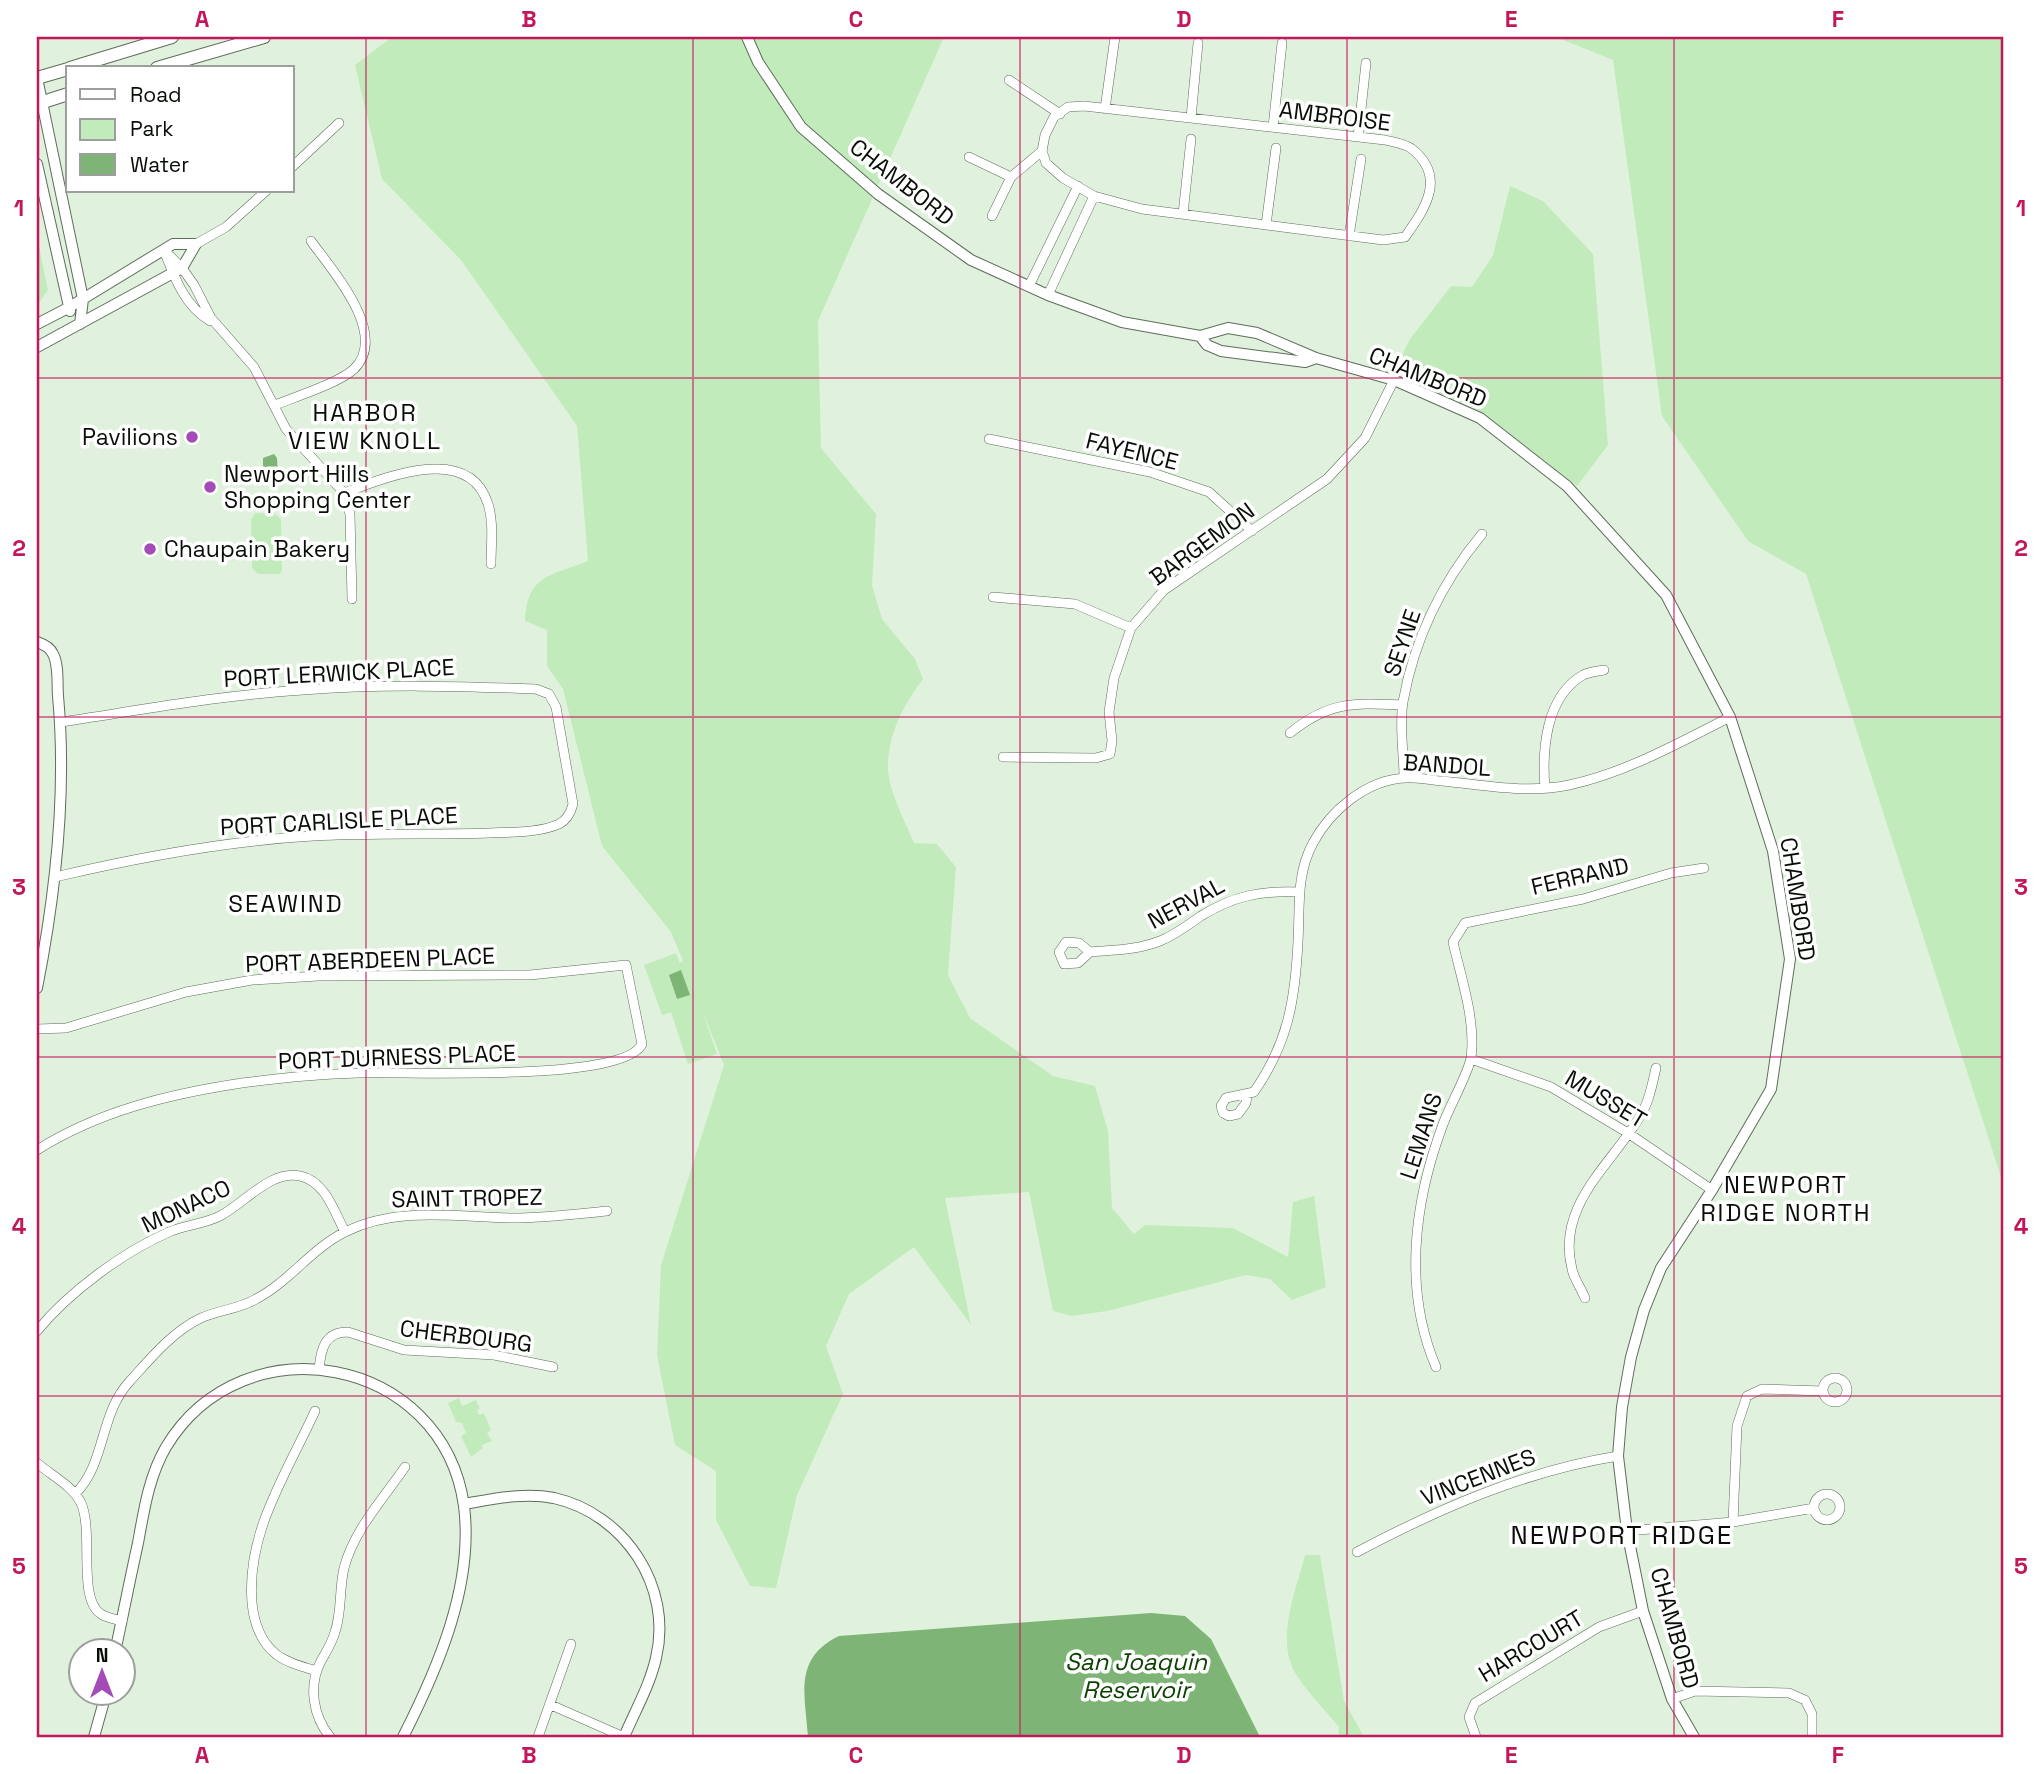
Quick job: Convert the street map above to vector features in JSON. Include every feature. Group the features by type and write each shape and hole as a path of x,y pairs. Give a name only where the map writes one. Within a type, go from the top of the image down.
{"main road":[{"path":"76,66 172,37"},
{"path":"164,66 264,37"},
{"path":"37,78 66,69"},
{"path":"39,103 66,95"}],"street":[{"name":"CHAMBORD","path":"747,37 758,62 801,127 878,194 971,260 1048,295 1122,322 1204,341 1221,351 1305,362 1316,358"},
{"path":"1105,108 1115,37"},
{"path":"1191,118 1198,43"},
{"path":"1272,127 1282,43"},
{"path":"1358,137 1366,63"},
{"path":"37,78 39,103 83,299 80,324"},
{"path":"992,216 1011,177 1042,151 1045,135 1055,117 1060,114 1009,80"},
{"name":"AMBROISE","path":"1042,151 1046,163 1063,178 1094,196 1142,209 1383,240 1405,237 1421,215 1432,187 1428,169 1411,147 1385,140 1105,108 1069,107 1060,114"},
{"path":"294,165 339,123"},
{"path":"1183,214 1191,139"},
{"path":"1266,225 1276,148"},
{"path":"969,157 1011,177"},
{"path":"1349,236 1361,159"},
{"path":"37,164 68,308 80,324"},
{"path":"1029,286 1078,186"},
{"path":"37,347 177,270 196,244 226,227 265,192"},
{"path":"1048,295 1094,196"},
{"path":"275,405 347,374 359,363 363,353 364,328 356,305 311,241"},
{"path":"37,324 173,244 196,244"},
{"path":"164,250 177,270 177,284 198,314 215,323 254,367 286,429 344,493 350,514 352,599"},
{"name":"CHAMBORD","path":"1204,341 1228,328 1260,335 1316,358 1394,380 1480,418 1567,486 1666,595 1730,717 1773,852 1790,959 1771,1089 1712,1190 1661,1268 1630,1356 1618,1456 1627,1531 1643,1611 1672,1699 1694,1737"},
{"path":"1257,357 1260,335"},
{"name":"BARGEMON","path":"1003,757 1096,758 1110,754 1112,741 1109,712 1114,678 1131,628 1164,590 1327,479 1365,438 1394,380"},
{"name":"FAYENCE","path":"989,439 1150,472 1209,492 1252,531"},
{"path":"344,493 417,470 438,468 456,471 478,485 489,505 491,564"},
{"name":"SEYNE","path":"1404,778 1403,705 1423,631 1460,560 1482,534"},
{"path":"993,597 1074,604 1131,628"},
{"path":"37,642 48,648 55,660 61,722 60,816 55,877 37,988"},
{"path":"1545,789 1543,765 1546,737 1554,711 1567,690 1584,675 1604,670"},
{"name":"PORT LERWICK PLACE","path":"61,722 158,705 303,690 416,685 536,689 549,694 556,707 567,763"},
{"path":"1290,733 1305,721 1331,708 1351,705 1403,705"},
{"name":"BANDOL","path":"1247,1095 1254,1092 1282,1045 1296,970 1301,871 1308,851 1329,818 1345,803 1364,791 1404,778 1507,789 1545,789 1602,776 1730,717"},
{"name":"PORT CARLISLE PLACE","path":"55,877 186,849 247,842 311,836 464,834 542,829 560,824 570,815 574,795 567,763"},
{"name":"FERRAND","path":"1465,923 1583,899 1671,873 1704,868"},
{"name":"NERVAL","path":"1090,952 1132,948 1163,940 1223,904 1245,895 1269,891 1300,892"},
{"name":"LEMANS","path":"1436,1367 1426,1342 1418,1301 1418,1216 1428,1166 1447,1112 1471,1059 1469,1017 1453,942 1465,923"},
{"name":"PORT ABERDEEN PLACE","path":"37,1029 66,1028 175,994 252,980 318,976 530,975 626,965"},
{"name":"PORT DURNESS PLACE","path":"37,1150 104,1115 158,1100 243,1083 355,1073 529,1073 620,1059 636,1053 642,1044 626,965"},
{"name":"MUSSET","path":"1471,1059 1551,1087 1628,1133 1712,1190"},
{"path":"1585,1298 1572,1272 1568,1251 1572,1222 1580,1199 1640,1117 1656,1068"},
{"name":"MONACO","path":"37,1331 65,1300 118,1261 166,1233 217,1218 281,1176 302,1176 319,1186 345,1232"},
{"name":"SAINT TROPEZ","path":"75,1494 90,1476 115,1401 131,1380 176,1335 201,1318 256,1300 345,1232 389,1217 412,1215 522,1218 607,1210"},
{"name":"CHERBOURG","path":"319,1368 320,1352 327,1339 333,1334 348,1332 404,1350 494,1355 553,1367"},
{"path":"118,1638 152,1480 174,1435 203,1404 232,1385 272,1371 319,1368 371,1382 413,1410 445,1450 464,1504 465,1552 454,1611 428,1683 403,1737"},
{"path":"1733,1522 1737,1426 1747,1396 1762,1389 1823,1391"},
{"path":"315,1411 264,1516 254,1553 251,1591 256,1626 268,1647 289,1662 317,1671"},
{"name":"VINCENNES","path":"1357,1552 1408,1525 1488,1490 1574,1463 1618,1456"},
{"path":"37,1463 75,1494 84,1511 91,1602 99,1614 122,1620"},
{"path":"330,1737 318,1719 313,1690 317,1671 336,1630 341,1580 351,1549 362,1528 405,1467"},
{"path":"464,1504 530,1495 564,1501 586,1510 604,1521 630,1545 638,1556 655,1594 659,1636 657,1657 624,1737 551,1705"},
{"path":"1627,1531 1733,1522 1814,1508"},
{"name":"HARCOURT","path":"1476,1737 1469,1717 1475,1703 1599,1627 1643,1611"},
{"path":"538,1737 571,1644"},
{"path":"1672,1699 1695,1691 1789,1693 1805,1700 1812,1714 1812,1737"},
{"path":"94,1737 102,1708"}],"green space":[{"path":"392,37 944,37 818,321 821,448 876,514 872,585 882,619 915,659 923,679 904,708 895,730 889,753 888,774 897,804 914,843 937,844 956,867 948,975 970,1018 1053,1076 1095,1086 1108,1131 1112,1208 1134,1234 1145,1225 1233,1228 1288,1257 1293,1202 1314,1196 1326,1287 1292,1300 1270,1279 1246,1275 1107,1311 1072,1316 1053,1311 1029,1192 945,1198 971,1325 914,1247 849,1294 826,1346 843,1394 797,1495 776,1588 750,1586 716,1520 716,1471 675,1445 657,1355 661,1265 724,1065 702,1010 717,1054 688,1064 671,1012 662,1015 644,965 676,953 680,963 683,961 671,932 602,846 563,689 547,666 547,630 525,621 530,594 543,579 588,561 577,426 461,260 382,179 355,65"},
{"path":"1556,37 2003,37 2003,1183 1806,574 1748,541 1662,416 1613,60"},
{"path":"1510,186 1543,201 1593,254 1608,445 1577,486 1494,421 1394,371 1410,339 1451,286 1472,287 1493,255"},
{"path":"37,237 48,290 37,306"},
{"path":"255,513 275,514 281,519 280,574 258,574 252,568 251,520"},
{"path":"459,1398 462,1406 476,1400 480,1409 477,1410 479,1415 484,1413 491,1430 487,1433 492,1441 482,1445 483,1448 471,1457 461,1436 466,1433 462,1423 456,1422 448,1403"},
{"path":"1305,1555 1320,1555 1344,1701 1364,1737 1338,1737 1339,1727 1302,1683 1290,1663 1287,1648 1289,1616"}],"water":[{"path":"274,454 277,458 278,475 267,478 263,470 263,458"},
{"path":"681,970 690,995 677,999 669,975"},
{"name":"San Joaquin Reservoir","path":"1151,1613 1185,1616 1211,1639 1260,1737 808,1737 804,1692 808,1667 814,1655 824,1645 839,1636"}],"place":[{"name":"Pavilions","path":"192,437"},
{"name":"Newport Hills Shopping Center","path":"210,487"},
{"name":"Chaupain Bakery","path":"150,549"}],"district":[{"name":"HARBOR VIEW KNOLL","path":"365,427"},
{"name":"SEAWIND","path":"286,904"},
{"name":"NEWPORT RIDGE NORTH","path":"1786,1199"},
{"name":"NEWPORT RIDGE","path":"1622,1535"}]}
